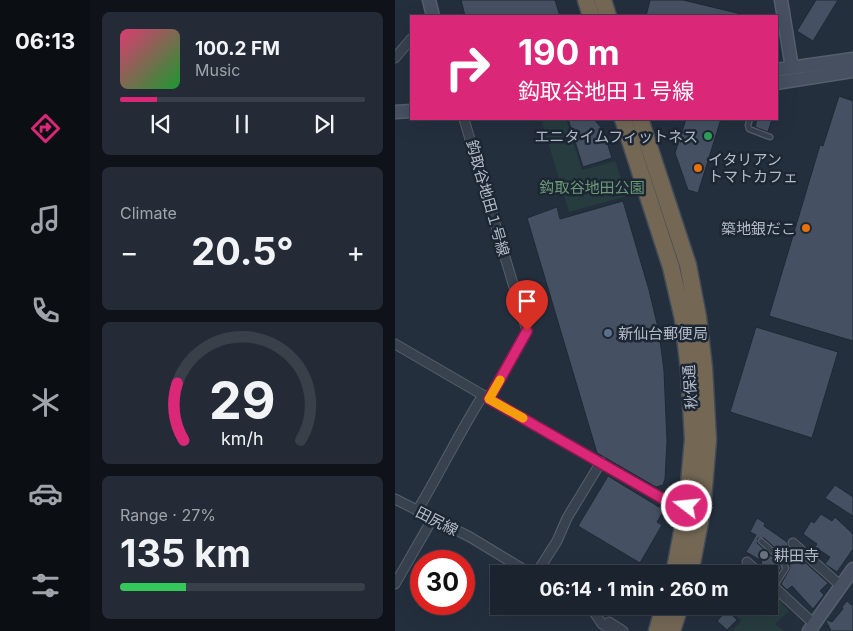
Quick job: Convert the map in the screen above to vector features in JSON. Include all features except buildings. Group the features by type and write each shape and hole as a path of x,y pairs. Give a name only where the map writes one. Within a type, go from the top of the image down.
{"highway":[{"path":"586,0 591,15"},
{"path":"603,0 608,15"},
{"name":"秋保通","path":"623,120 671,267 683,319 689,370 693,439 687,506 676,565"},
{"name":"秋保通","path":"640,120 688,265 705,368 708,440 702,511 692,565"},
{"path":"657,631 661,615"},
{"path":"672,631 677,615"}],"street":[{"path":"429,0 432,15"},
{"path":"781,0 792,68"},
{"path":"395,58 410,40"},
{"path":"778,70 853,60"},
{"path":"778,83 853,71"},
{"path":"395,112 410,111"},
{"name":"鈎取谷地田１号線","path":"417,511 459,434 486,397 527,331 464,120"},
{"path":"395,344 672,504 687,506"},
{"path":"543,565 557,542 567,518 601,462"},
{"name":"田尻線","path":"395,499 470,538 516,565"},
{"path":"395,584 433,518"},
{"path":"793,543 841,586"},
{"path":"747,562 750,565"},
{"path":"778,592 813,629 853,569"},
{"path":"596,615 602,624 613,631"},
{"path":"599,615 623,631"}],"lane":[{"path":"749,120 749,129 770,137"},
{"path":"761,541 779,557 786,568 778,577"}],"green space":[{"name":"鈎取谷地田公園","path":"541,120 566,120 582,170 615,161 627,196 569,212"},
{"path":"778,595 784,601 782,604 789,611 775,624 785,631 732,631 741,621 736,615 778,615"}],"slow traffic":[{"path":"500,380 489,399 523,418"}],"place":[{"name":"エニタイムフィットネス","path":"708,136"},
{"name":"イタリアン トマトカフェ","path":"698,168"},
{"name":"築地銀だこ","path":"806,228"},
{"name":"新仙台郵便局","path":"608,333"},
{"name":"耕田寺","path":"764,555"}],"route":[{"path":"527,331 489,399 672,504 687,506"}]}
